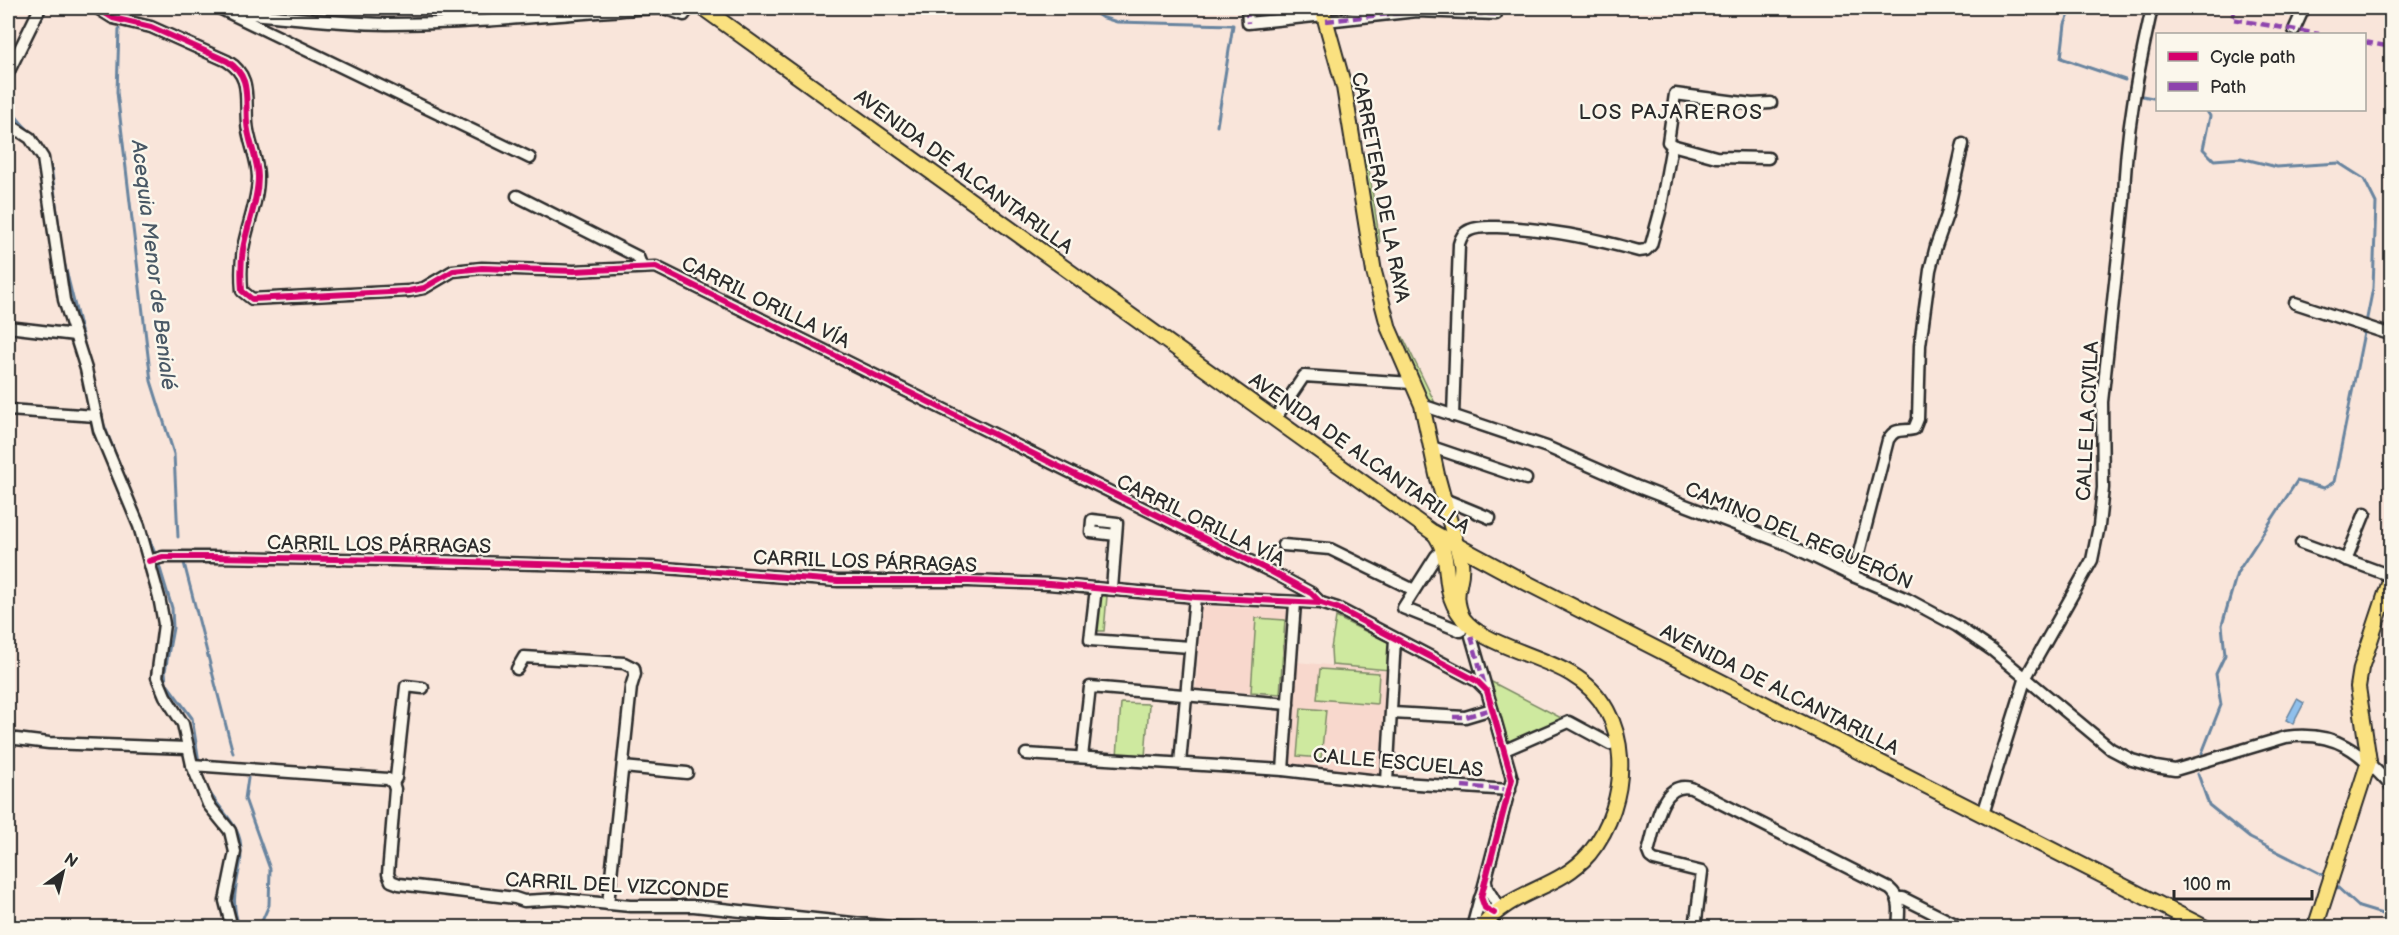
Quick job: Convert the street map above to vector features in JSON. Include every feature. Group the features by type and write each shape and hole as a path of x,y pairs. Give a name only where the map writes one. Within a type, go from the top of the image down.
{"main road":[{"name":"AVENIDA DE ALCANTARILLA","path":"703,8 1275,418 1432,532 1449,547 1489,563 2206,927"},
{"name":"CARRETERA DE LA RAYA","path":"1324,14 1344,87 1374,272 1389,329 1422,405 1444,499 1449,547 1462,570"},
{"path":"1449,547 1446,564 1449,596 1465,629"},
{"path":"1465,629 1456,593 1462,570 1472,563 1489,563"},
{"path":"2315,927 2369,761 2358,687 2361,668 2388,594 2391,575"},
{"path":"1465,629 1477,631 1563,669 1587,686 1608,712 1615,731 1621,763 1620,787 1614,810 1588,855 1563,877 1516,898 1497,911 1481,927"}],"street":[{"path":"8,73 40,8"},
{"name":"CARRIL ORILLA VÍA","path":"97,8 113,18 152,27 227,61 237,68 244,79 247,87 247,124 258,176 250,225 243,250 242,291 252,299 410,291 424,288 453,271 482,268 574,271 656,267 1272,572 1311,593 1321,603"},
{"path":"224,10 340,22 387,24 463,22 664,8 684,15 689,8"},
{"path":"1247,8 1248,23 1324,14 1416,11 1496,14"},
{"name":"CALLE LA CIVILA","path":"1983,814 2026,677 2092,560 2103,488 2102,402 2124,200 2124,169 2140,58 2152,8"},
{"path":"2294,30 2304,8"},
{"path":"224,10 530,158"},
{"path":"1768,158 1716,157 1668,142 1675,94 1752,104 1771,103"},
{"path":"8,121 30,138 43,158 64,300 99,430 139,526 164,624 157,677 165,696 183,724 192,765 208,804 230,831 235,852 225,901 232,927"},
{"path":"1853,576 1888,440 1898,430 1914,429 1918,419 1920,345 1930,270 1947,215 1963,144"},
{"path":"1453,416 1459,244 1462,234 1480,227 1513,228 1589,237 1639,251 1646,250 1650,245 1660,212 1672,145"},
{"path":"517,196 638,257 642,267"},
{"path":"2295,303 2391,335"},
{"path":"8,327 75,335"},
{"path":"1275,418 1304,376 1412,383"},
{"name":"CAMINO DEL REGUERÓN","path":"1422,405 1547,447 1638,487 1789,545 1907,600 1957,626 2026,677 2112,748 2132,760 2175,770 2259,743 2300,735 2329,737 2369,761 2391,787"},
{"path":"8,410 96,416"},
{"path":"1432,447 1526,479"},
{"path":"1444,499 1490,518"},
{"path":"2346,560 2365,513"},
{"path":"1112,589 1116,535"},
{"path":"2301,543 2391,575"},
{"path":"1283,546 1330,549 1414,590"},
{"path":"1449,547 1436,555 1403,608 1465,629 1512,772 1510,790 1472,927"},
{"name":"CARRIL LOS PÁRRAGAS","path":"149,561 163,557 651,567 838,581 969,581 1112,589 1195,597 1321,603 1337,608 1478,681 1487,691"},
{"path":"1446,564 1452,572 1462,570"},
{"path":"1096,588 1090,640 1190,646"},
{"path":"1180,763 1195,597"},
{"path":"1283,770 1295,603"},
{"path":"1387,782 1395,639"},
{"path":"517,669 524,657 624,663 634,668 608,904"},
{"path":"192,765 206,764 388,779 393,783 396,778 406,686 423,688"},
{"path":"1082,757 1090,687 1288,704"},
{"path":"1392,713 1465,717 1492,709"},
{"path":"1505,750 1569,722 1610,744"},
{"path":"8,738 49,743 187,748"},
{"name":"CALLE ESCUELAS","path":"1026,754 1283,770 1387,782 1510,790"},
{"path":"623,767 687,773"},
{"name":"CARRIL DEL VIZCONDE","path":"393,783 395,789 388,874 391,881 399,884 524,901 559,900 608,904 694,906 890,927 913,927"},
{"path":"1695,927 1702,872 1654,860 1648,852 1665,799 1669,792 1682,786 1691,788 1892,890 1899,903 1898,927"},
{"path":"1486,882 1497,911"},
{"path":"1480,897 1485,908 1497,911"},
{"path":"1898,898 1904,897 1963,927"}],"shaded area":[{"path":"1201,606 1287,610 1280,694 1196,689"},
{"path":"1297,662 1390,671 1384,778 1290,765"}],"green space":[{"path":"1359,156 1367,156 1380,243 1373,244"},
{"path":"1403,337 1435,403 1427,400 1397,339"},
{"path":"1099,595 1107,596 1104,631 1097,631"},
{"path":"1336,617 1392,644 1390,670 1332,665 1331,649"},
{"path":"1256,618 1285,620 1280,694 1251,692"},
{"path":"1320,669 1379,673 1377,704 1317,699"},
{"path":"1488,680 1569,722 1505,750 1496,722 1501,716"},
{"path":"1121,703 1149,704 1145,757 1117,756"},
{"path":"1301,708 1326,710 1321,758 1297,756"}],"water":[{"path":"2297,699 2304,703 2293,724 2286,720"}],"waterway":[{"path":"42,148 13,112 10,96 15,70 47,8"},
{"path":"1088,8 1101,17 1117,22 1233,25 1217,126"},
{"path":"2072,8 2065,24 2061,58 2125,80"},
{"name":"Acequia Menor de Benialé","path":"119,29 117,92 151,381 174,454 178,537"},
{"path":"2137,95 2156,99"},
{"path":"2202,753 2221,705 2216,674 2225,655 2222,625 2237,573 2297,481 2324,488 2334,482 2373,288 2376,203 2364,179 2339,163 2277,167 2241,158 2214,160 2203,149 2210,116 2207,111"},
{"path":"48,159 51,166 60,235"},
{"path":"64,262 87,355"},
{"path":"96,390 104,425 156,556"},
{"path":"158,562 172,608 173,628 165,671 166,683 192,718 199,762"},
{"name":"Acequia Menor de Benialé","path":"184,563 233,753"},
{"path":"2198,774 2209,805 2250,838 2325,876"},
{"name":"Acequia Menor de Benialé","path":"248,778 245,799 270,869 269,905 259,928"},
{"path":"207,788 234,826 240,840 241,851 235,893 236,915 240,928"},
{"path":"2336,886 2359,907 2392,917"}],"marked path":[{"path":"1247,8 1248,23"},
{"path":"2235,8 2232,19 2313,33"},
{"path":"1326,21 1417,11 1496,14"},
{"path":"2366,42 2392,47"},
{"path":"1471,636 1485,686"},
{"path":"1453,717 1465,717 1492,709 1494,713"},
{"path":"1462,786 1510,790"}],"cycle path":[{"path":"97,8 113,18 151,27 227,61 235,67 244,81 248,130 258,177 243,249 242,265 242,291 252,299 409,291 424,288 453,271 482,268 574,271 656,267 1272,572 1311,593 1321,603"},
{"path":"149,561 163,557 211,557 651,567 838,581 969,581 1049,584 1195,597 1321,603 1337,608 1477,681 1487,691 1512,779 1481,897 1485,908 1494,913"}],"district":[{"name":"LOS PAJAREROS","path":"1671,112"}]}
